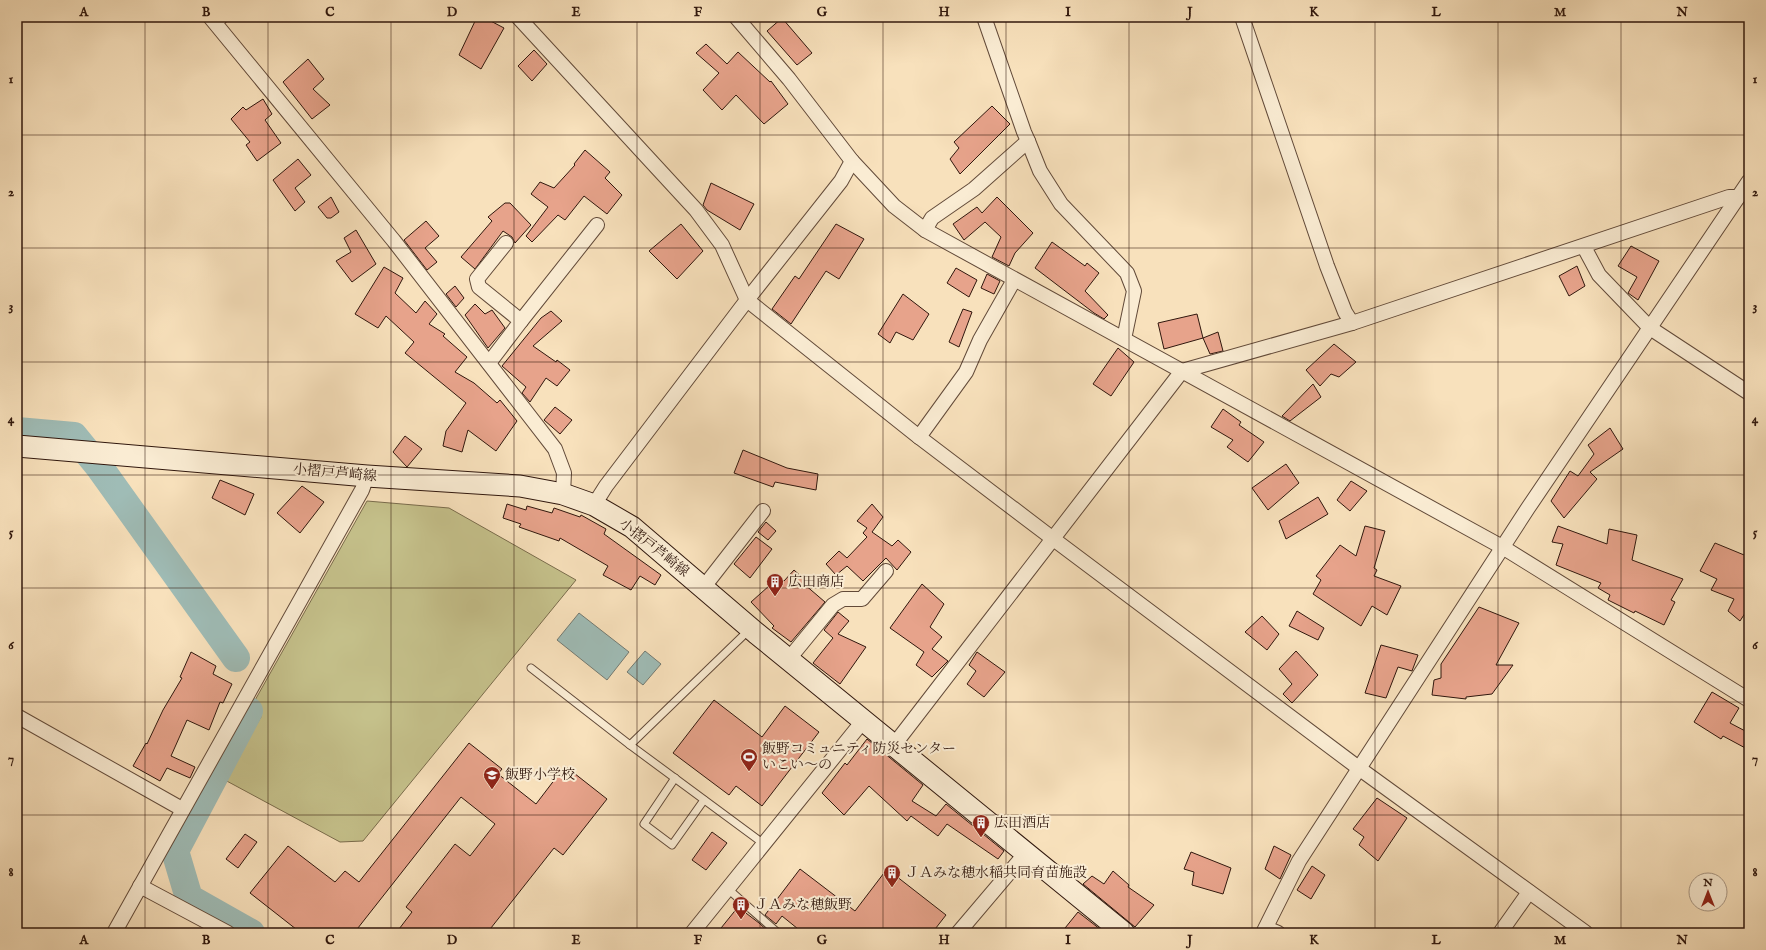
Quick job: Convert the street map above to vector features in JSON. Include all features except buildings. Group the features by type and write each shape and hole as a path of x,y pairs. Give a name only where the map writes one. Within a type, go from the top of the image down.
{"main road":[{"name":"小摺戸芦崎線","path":"17,446 367,476 520,486 563,494 594,504 632,527 788,660 863,721 894,744 1025,854 1124,933"}],"street":[{"path":"518,17 696,210 722,245 747,300 919,437 1052,538 1360,769 1586,933"},
{"path":"736,17 789,79 852,161 894,206 925,230 1504,548 1749,700"},
{"path":"984,17 1024,132 1040,171 1061,204 1127,273 1134,291 1124,339"},
{"path":"1242,17 1327,266 1345,312 1352,324"},
{"path":"218,20 394,241 555,449 564,474 563,494"},
{"path":"925,230 932,218 974,189 1028,141"},
{"path":"594,504 747,300 841,181 852,161"},
{"path":"1269,931 1299,862 1504,548 1528,508 1749,181"},
{"path":"894,744 1182,371 1352,324 1729,197 1738,197"},
{"path":"489,363 597,226"},
{"path":"506,243 477,279 479,287 521,321"},
{"path":"1584,246 1599,275 1650,328 1749,394"},
{"path":"919,437 966,372 980,340 1014,280"},
{"path":"114,933 182,809 362,490 367,476"},
{"path":"703,588 763,511"},
{"path":"788,660 833,605 843,599 862,599 886,571"},
{"path":"17,716 182,809"},
{"path":"692,933 863,721"},
{"path":"958,933 1025,854"},
{"path":"140,886 228,933"},
{"path":"1500,933 1530,892"}],"lane":[{"path":"630,745 751,629"},
{"path":"531,668 630,745 764,844"},
{"path":"675,778 644,824 672,844 704,800"},
{"path":"728,889 778,933"}],"shaded area":[{"path":"367,501 449,508 576,580 363,841 340,842 223,779 261,717 254,702"}],"water":[{"path":"579,613 629,652 607,680 557,640"},
{"path":"645,651 661,664 643,685 627,672"}],"waterway":[{"path":"17,431 74,436 100,468 236,658"},
{"path":"249,711 175,851 189,898 251,933"}],"place":[{"name":"広田商店","path":"775,597"},
{"name":"飯野コミュニティ防災センター いこい～の","path":"749,772"},
{"name":"飯野小学校","path":"492,790"},
{"name":"広田酒店","path":"981,838"},
{"name":"ＪＡみな穂水稲共同育苗施設","path":"892,888"},
{"name":"ＪＡみな穂飯野","path":"741,920"}]}
